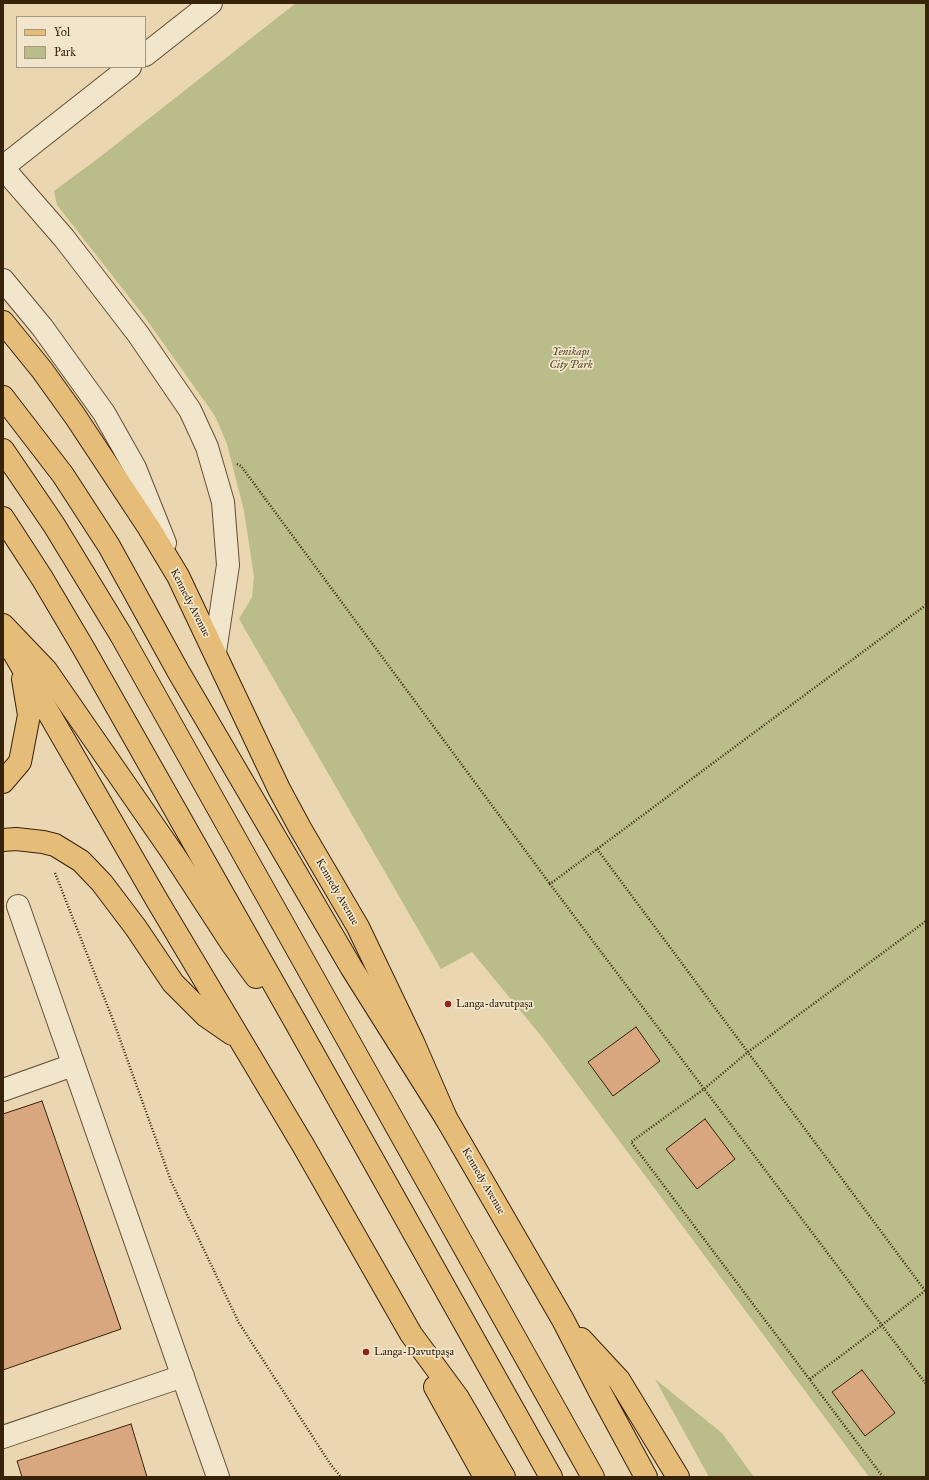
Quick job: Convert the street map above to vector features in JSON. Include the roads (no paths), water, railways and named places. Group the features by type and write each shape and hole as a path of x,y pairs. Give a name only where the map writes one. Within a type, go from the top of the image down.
{"main road":[{"name":"Kennedy Avenue","path":"3,322 42,370 75,416 149,528 178,576 279,789 358,927 413,1042 446,1118 563,1320 646,1477"},
{"path":"3,397 63,475 110,546 178,671 347,961 446,1118"},
{"path":"3,450 58,532 120,635 593,1477"},
{"path":"3,518 84,649 551,1477"},
{"path":"3,625 46,670 174,855 232,944 260,983 296,1023"},
{"path":"3,634 158,902 303,1145 411,1334 436,1390 485,1477"},
{"path":"3,782 20,762 29,715 20,664"},
{"path":"3,840 16,839 55,845 81,861 102,883 136,928 173,983 206,1016 240,1040"},
{"path":"563,1320 619,1380 678,1477"},
{"path":"411,1334 458,1398 504,1477"}],"street":[{"path":"146,54 210,3"},
{"path":"129,68 3,167 64,238 138,334 190,410 207,447 223,502 228,565 215,652"},
{"path":"3,280 42,327 104,413 135,468 178,576"},
{"path":"18,906 218,1477"},
{"path":"3,1090 73,1065"},
{"path":"3,1437 183,1376"}],"place":[{"name":"Langa-davutpaşa","path":"448,1004"},
{"name":"Langa-Davutpaşa","path":"366,1352"}],"park label":[{"name":"Yenikapı City Park","path":"571,358"}]}
